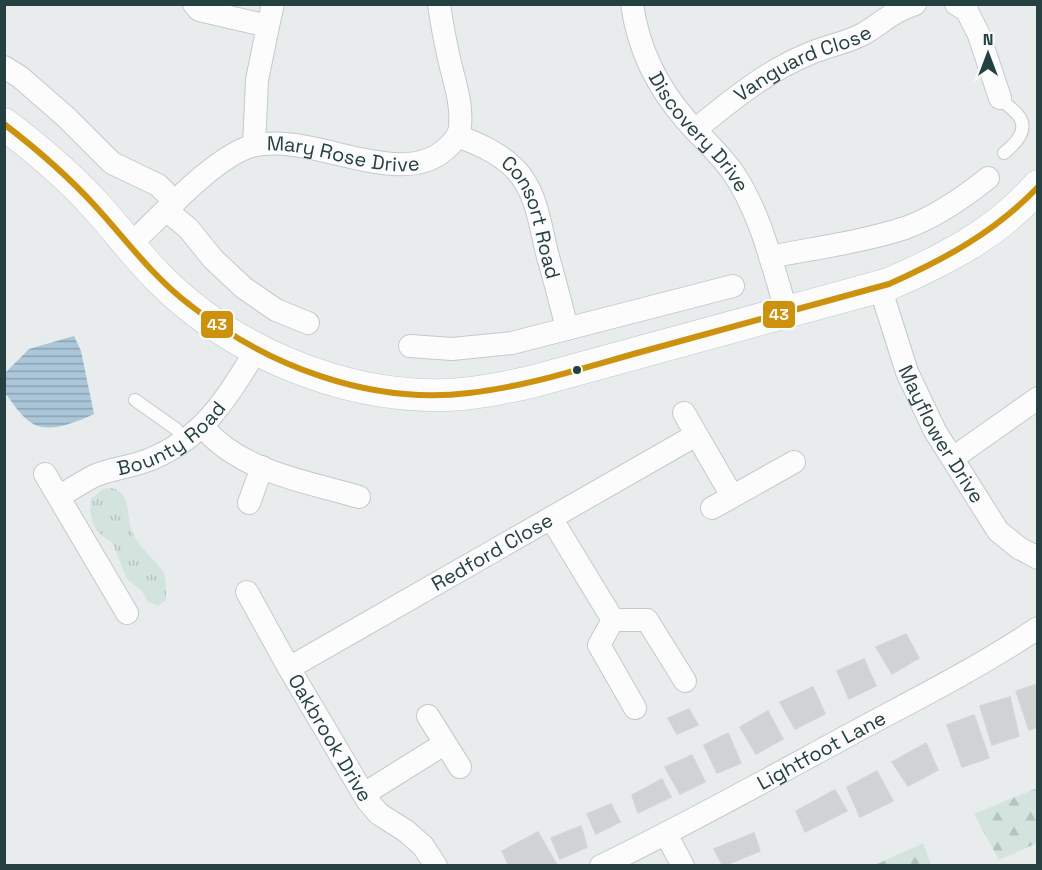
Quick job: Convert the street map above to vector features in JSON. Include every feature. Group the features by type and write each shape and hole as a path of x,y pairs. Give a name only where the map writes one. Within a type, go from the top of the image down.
{"main road":[{"path":"4,124 56,165 97,207 159,279 185,302 257,349 306,371 349,383 413,394 446,395 531,382 880,287 921,270 977,240 1021,204 1038,186"}],"street":[{"path":"194,4 199,10 270,15 257,80 254,145"},
{"path":"439,4 460,107 458,136"},
{"name":"Discovery Drive","path":"632,4 636,31 651,69 684,118 731,170 741,186 762,231 787,313"},
{"name":"Vanguard Close","path":"695,130 732,100 771,74 809,53 863,35 900,9 915,4"},
{"path":"956,4 967,11 979,35 1000,98"},
{"path":"4,67 20,77 66,117 112,163 158,185 171,207 213,259 244,288 276,310 308,323"},
{"name":"Mary Rose Drive","path":"129,246 222,161 237,151 254,145 298,145 391,164 409,165 431,159 445,150 458,136"},
{"name":"Consort Road","path":"458,136 486,147 501,157 525,181 538,217 567,329"},
{"path":"770,257 906,228 961,200 988,178"},
{"path":"410,346 452,349 512,343 733,286"},
{"name":"Mayflower Drive","path":"880,287 907,372 935,431 998,531 1019,548 1038,558"},
{"name":"Bounty Road","path":"59,497 94,476 151,459 194,434 228,396 257,349"},
{"path":"953,458 1038,398"},
{"path":"684,413 732,496"},
{"path":"194,434 213,439 247,462 283,476 359,497"},
{"name":"Redford Close","path":"289,668 696,435"},
{"path":"712,508 794,462"},
{"path":"249,503 262,467"},
{"path":"45,474 127,613"},
{"path":"551,518 612,620"},
{"name":"Oakbrook Drive","path":"247,592 364,794 379,814 406,831 423,846 436,866"},
{"path":"612,620 647,620 685,681"},
{"path":"612,620 599,645 635,708"},
{"name":"Lightfoot Lane","path":"601,866 666,834 962,673 1038,628"},
{"path":"428,716 460,767"},
{"path":"364,794 444,744"},
{"path":"666,834 683,866"}],"lane":[{"path":"1000,98 1017,114 1022,123 1022,132 1017,143 1004,153"},
{"path":"135,400 176,429 194,434"}],"green space":[{"path":"112,488 119,491 126,500 130,525 135,538 163,572 166,600 158,606 148,602 142,591 127,579 112,542 100,534 92,519 91,499 103,489"},
{"path":"1037,788 1037,843 999,860 974,814"},
{"path":"923,843 931,865 875,865"}],"water":[{"path":"74,336 81,351 94,414 62,426 37,426 23,416 5,393 5,373 29,349"}],"building":[{"path":"906,634 919,658 892,674 876,647"},
{"path":"864,659 876,686 849,699 837,671"},
{"path":"1038,684 1038,727 1029,730 1016,691"},
{"path":"813,687 825,714 795,729 780,702"},
{"path":"1010,697 1019,736 992,745 980,706"},
{"path":"689,709 698,725 677,734 668,718"},
{"path":"768,711 783,739 756,754 740,727"},
{"path":"974,715 989,758 962,767 947,725"},
{"path":"728,733 741,763 717,773 704,745"},
{"path":"926,743 938,770 908,786 892,762"},
{"path":"692,755 705,782 680,794 665,767"},
{"path":"877,771 893,801 860,817 847,787"},
{"path":"662,779 671,797 638,813 632,795"},
{"path":"835,790 847,811 805,832 796,811"},
{"path":"611,804 620,822 596,834 587,814"},
{"path":"581,826 587,847 560,859 551,838"},
{"path":"538,832 557,865 509,866 502,851"},
{"path":"754,833 760,851 723,866 714,849"}],"transit line":[{"name":"43","path":"4,124 75,185 164,283 220,327 286,363 358,387 394,393 432,395 469,393 537,381 889,284 930,265 987,231 1038,187"}]}
